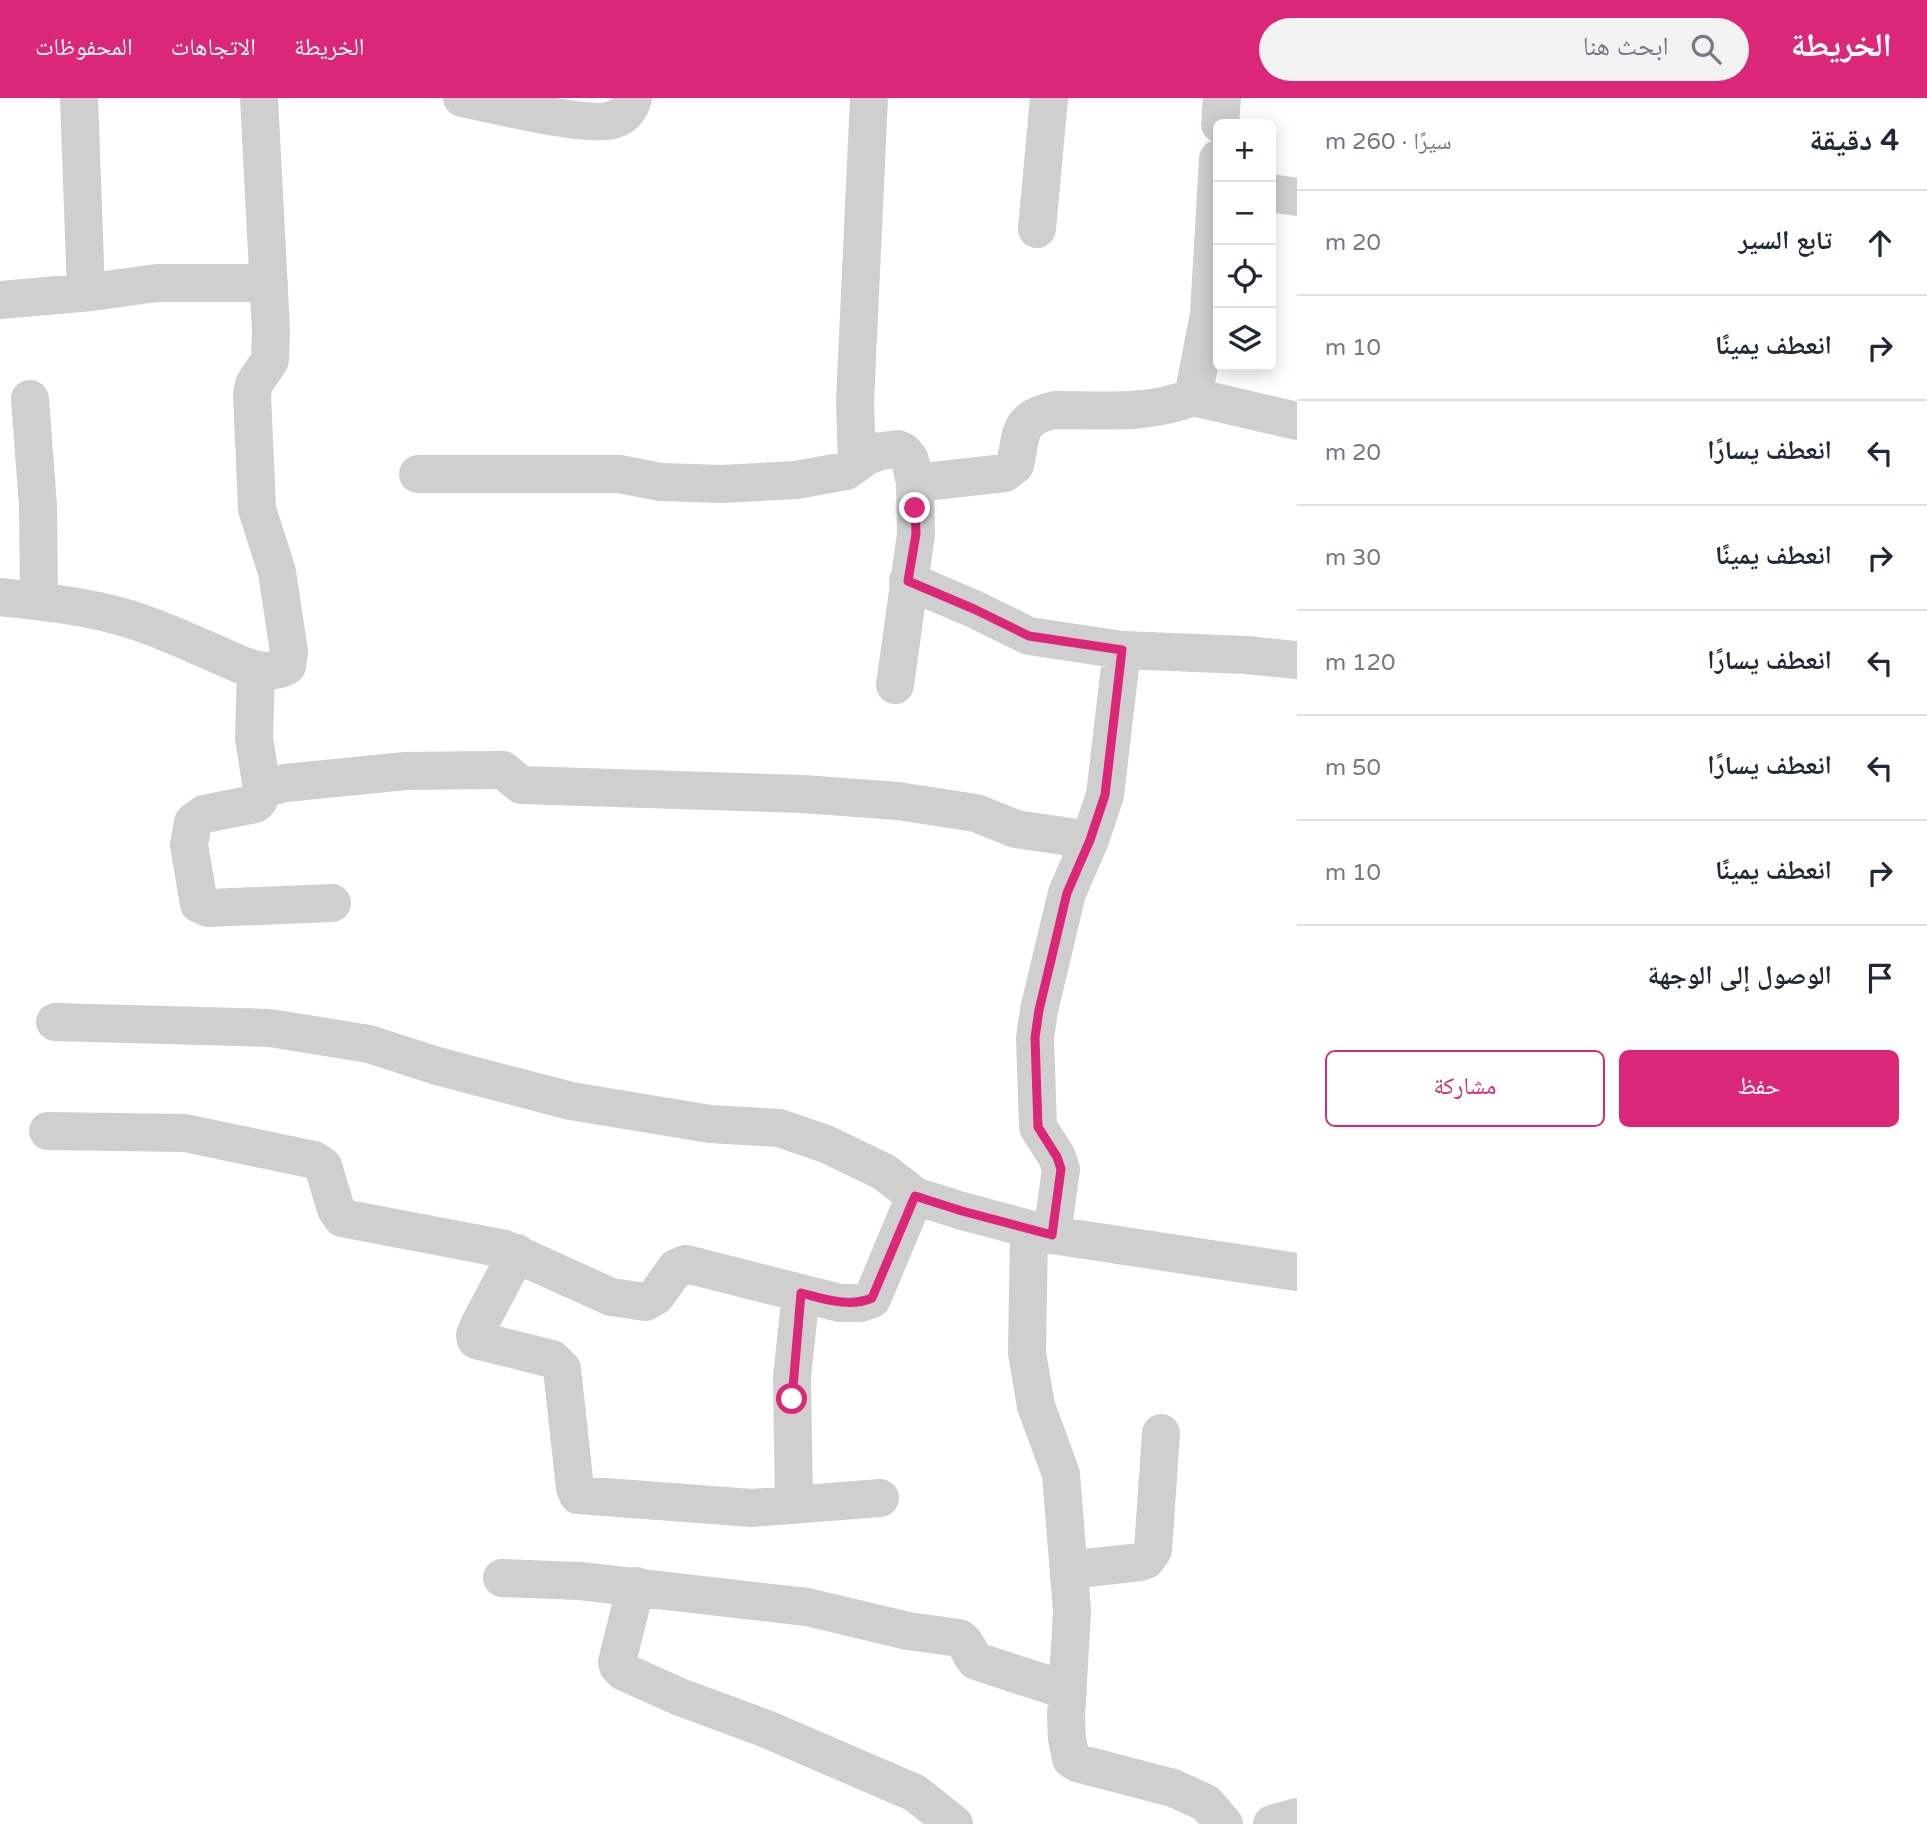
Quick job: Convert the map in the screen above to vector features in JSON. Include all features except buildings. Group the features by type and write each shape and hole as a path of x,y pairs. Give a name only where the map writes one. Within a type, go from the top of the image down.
{"street":[{"path":"79,98 86,292"},
{"path":"0,597 113,614 178,637 256,671 279,671 290,661 273,556 257,509 255,474 252,394 254,384 270,360 269,283 259,98"},
{"path":"462,98 598,123 622,116 629,109 633,98"},
{"path":"858,463 855,402 869,98"},
{"path":"1037,229 1049,98"},
{"path":"1220,119 1222,98"},
{"path":"1193,397 1209,314 1218,182"},
{"path":"1276,193 1297,197"},
{"path":"0,300 157,283 269,283"},
{"path":"915,482 1005,473 1012,470 1021,430 1027,421 1055,410 1144,411 1193,397 1297,421"},
{"path":"30,399 38,506 38,601"},
{"path":"418,474 619,474 661,482 722,484 796,480 831,475 846,471 867,456 898,449 910,460 915,482 916,534 894,685"},
{"path":"908,581 1029,636 1122,650 1297,660"},
{"path":"1122,650 1105,795 1090,840 1067,893 1039,1010 1035,1038 1038,1127 1057,1157 1061,1169 1040,1232 1027,1353 1036,1406 1061,1474 1072,1611 1067,1738 1071,1759 1077,1763 1173,1788 1206,1803 1224,1824"},
{"path":"256,671 254,738 262,789 255,804 204,814 193,822 189,845 199,904 208,908 332,903"},
{"path":"262,789 285,783 405,771 493,769 503,771 521,785 803,794 898,801 976,813 1016,829 1090,840"},
{"path":"55,1022 270,1028 369,1044 437,1066 571,1101 710,1124 779,1128 826,1144 884,1172 915,1196 1040,1232 1297,1272"},
{"path":"48,1131 185,1133 314,1160 323,1166 336,1209 342,1218 505,1249 611,1297 645,1301 656,1296 676,1268 686,1264 840,1303 860,1303 872,1298 915,1196"},
{"path":"517,1253 475,1335 477,1340 552,1359 562,1369 578,1495 752,1508 880,1498"},
{"path":"794,1505 792,1377 801,1293"},
{"path":"1069,1570 1140,1562 1150,1556 1153,1550 1161,1433"},
{"path":"502,1578 636,1586 807,1607 908,1631 959,1638 976,1661 1068,1691"},
{"path":"636,1586 617,1662 624,1672 915,1793 954,1824"},
{"path":"1272,1824 1297,1817"}],"route":[{"path":"792,1399 801,1293 840,1303 860,1303 872,1298 915,1196 1052,1235 1061,1169 1057,1157 1038,1127 1035,1038 1039,1010 1067,893 1090,840 1105,795 1122,650 1029,636 908,581 916,534 915,508"}]}
